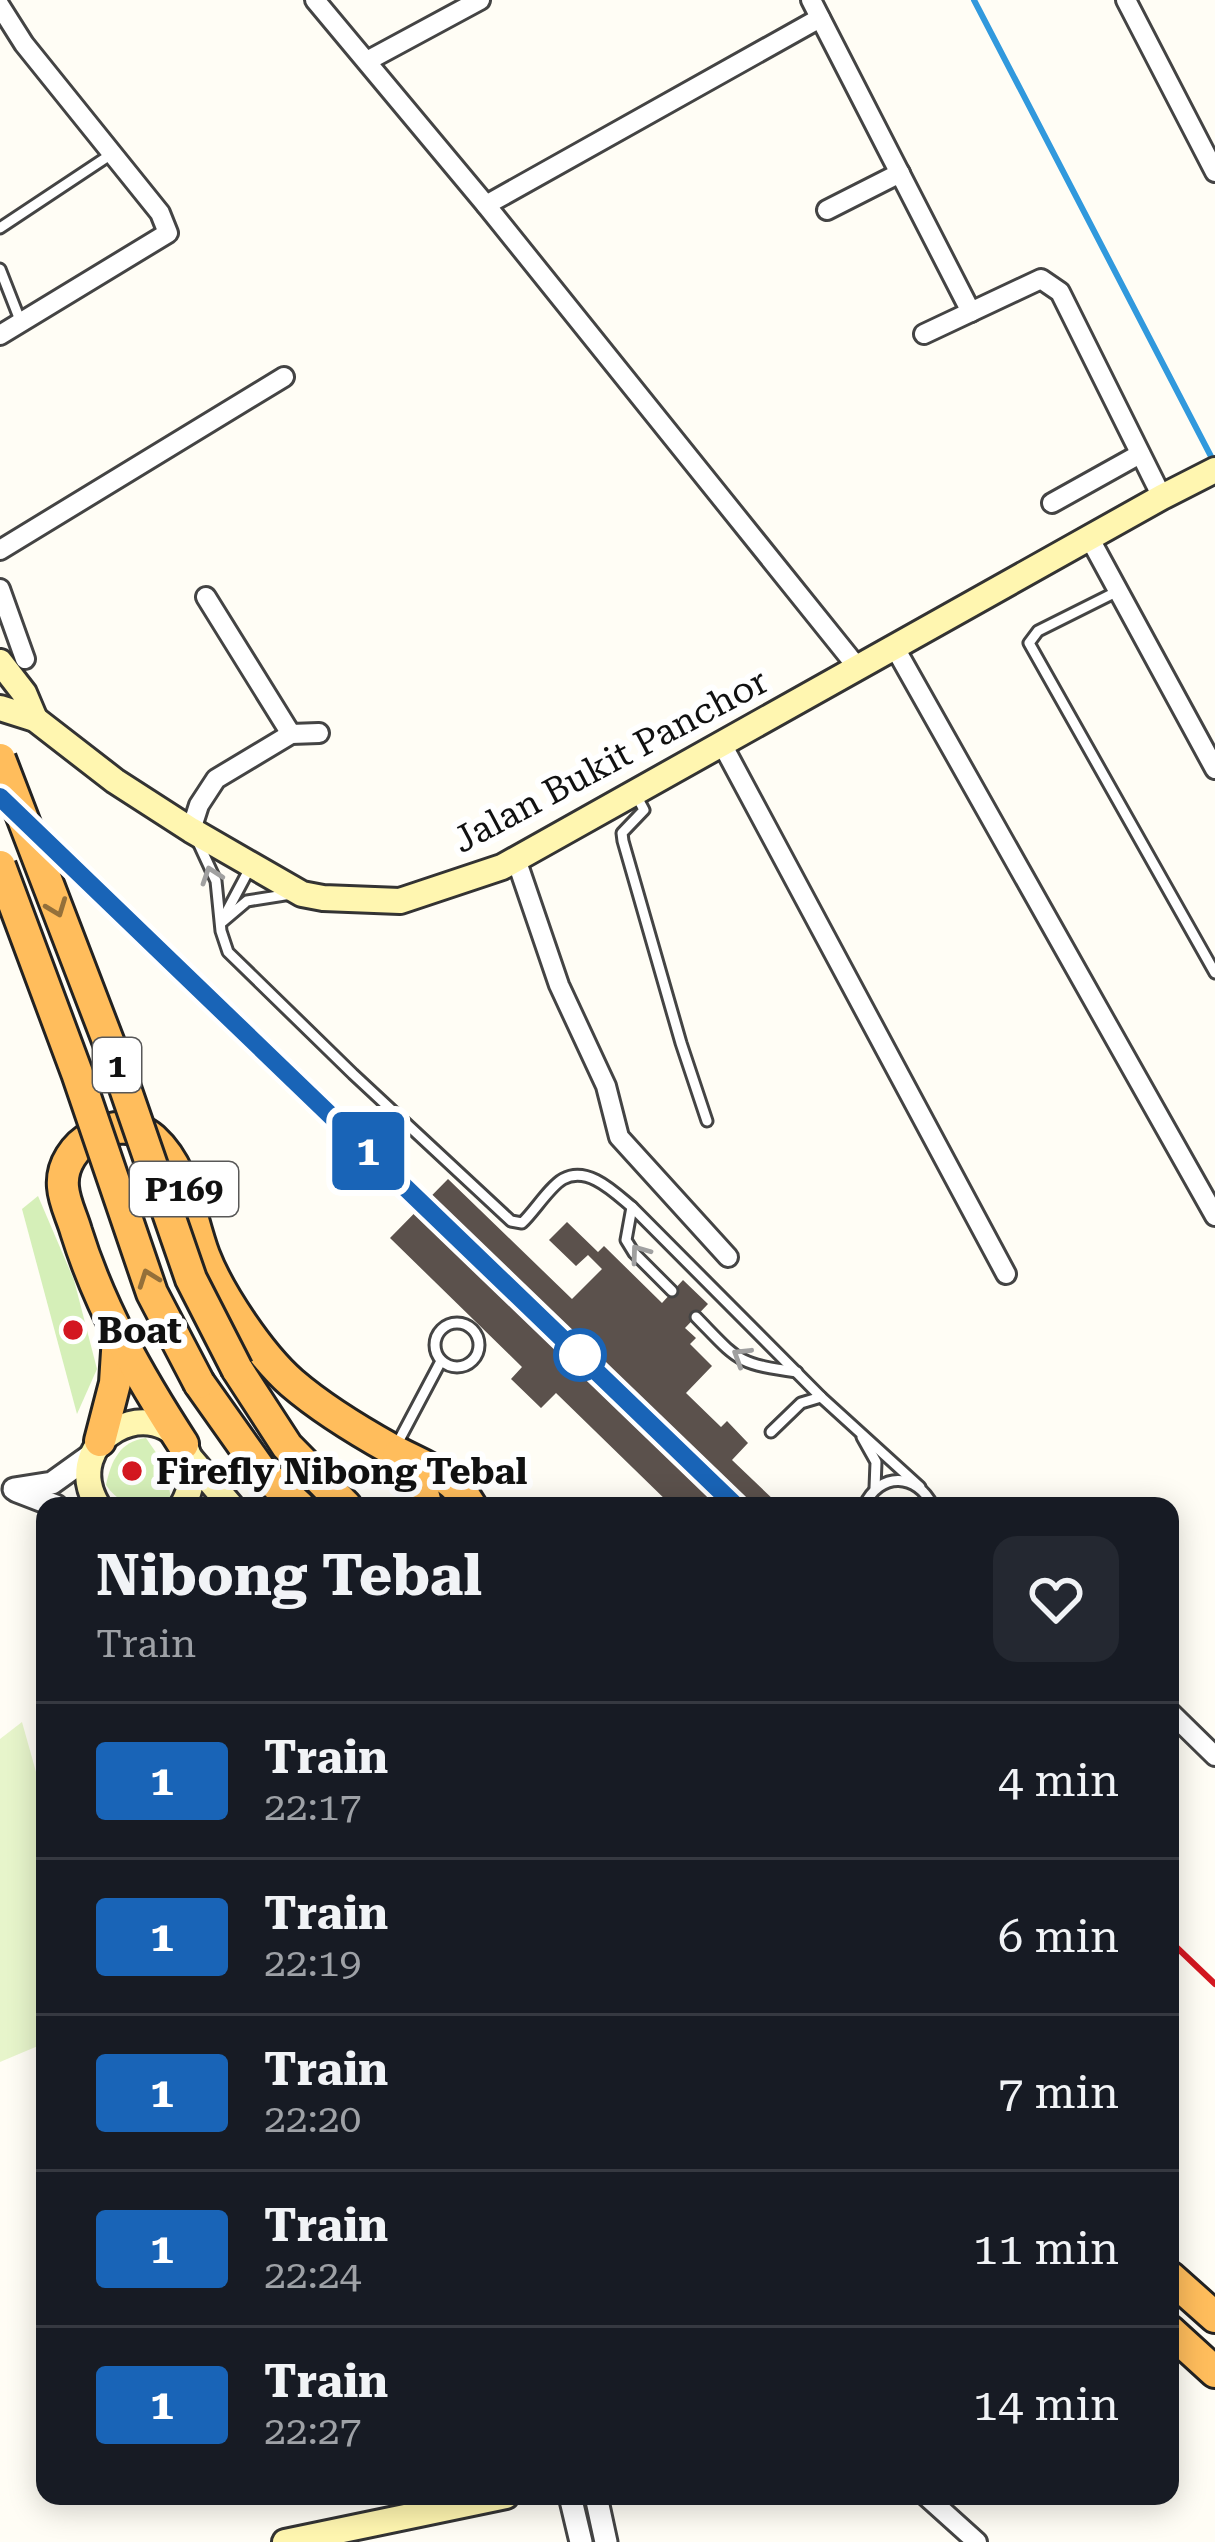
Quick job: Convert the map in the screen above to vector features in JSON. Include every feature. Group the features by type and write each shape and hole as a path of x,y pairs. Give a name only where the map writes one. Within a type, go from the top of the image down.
{"highway":[{"name":"1","path":"0,759 115,1059 190,1279 237,1369 287,1446 337,1497"},
{"name":"1","path":"0,866 152,1293 199,1383 262,1472 289,1497"},
{"name":"P169","path":"186,1450 118,1336 91,1279 63,1191 63,1173 76,1147 120,1127 145,1132 171,1160 205,1258 249,1335 290,1382 393,1451 427,1465 466,1497"},
{"path":"96,1448 115,1383 118,1336"},
{"path":"393,1451 416,1477 424,1497"},
{"path":"1179,2285 1215,2317"},
{"path":"1179,2339 1215,2372"}],"main road":[{"name":"Jalan Bukit Panchor","path":"0,708 35,719 115,781 302,894 400,901 502,867 1208,474"},
{"name":"Jalan Bukit Panchor","path":"12,660 35,719"},
{"path":"93,1497 88,1471 96,1448 112,1431 142,1422 172,1432 186,1450 193,1474 187,1497"},
{"name":"P169","path":"186,1450 224,1497"},
{"path":"285,2542 321,2539 467,2505"}],"street":[{"path":"315,0 858,668"},
{"path":"367,61 480,0"},
{"path":"1126,0 1215,172"},
{"path":"0,6 24,44 160,213 168,233 0,335"},
{"path":"486,205 815,9 971,312"},
{"path":"827,210 900,173"},
{"path":"924,334 1041,279 1060,292 1162,497"},
{"path":"0,550 284,377"},
{"path":"1052,503 1140,454"},
{"path":"1090,539 1215,769"},
{"path":"0,589 12,660"},
{"path":"206,597 292,734"},
{"path":"895,648 1215,1216"},
{"path":"191,830 216,779 292,734 319,733"},
{"path":"722,744 1006,1274"},
{"path":"516,859 559,985 606,1087 619,1137 728,1257"},
{"path":"7,1487 52,1483 96,1448"},
{"path":"7,1487 36,1498"},
{"path":"1179,1721 1215,1756"},
{"path":"572,2505 581,2542"},
{"path":"598,2505 606,2542"},
{"path":"936,2505 977,2542"}],"lane":[{"path":"0,228 113,153"},
{"path":"0,269 21,322"},
{"path":"1118,591 1052,623 1032,635 1029,643 1215,973"},
{"path":"635,793 644,810 622,833 623,842 707,1121"},
{"path":"191,830 216,880 228,952 512,1222 522,1223 562,1179 579,1175 599,1180 927,1497"},
{"path":"221,923 251,866"},
{"path":"221,923 248,902 302,894"},
{"path":"632,1207 626,1240 672,1291"},
{"path":"696,1317 736,1358 753,1366 797,1372"},
{"path":"458,1322 472,1328 479,1342 475,1358 455,1367 441,1361 434,1347 438,1332 458,1322"},
{"path":"393,1451 441,1361"},
{"path":"771,1432 801,1403 821,1397"},
{"path":"856,1427 876,1462 869,1497"},
{"path":"874,1489 898,1480 920,1487"}],"green space":[{"path":"38,1196 74,1280 97,1369 77,1414 22,1209"},
{"path":"146,1438 166,1467 171,1497 117,1497 106,1485 118,1454"},
{"path":"22,1722 36,1772 36,2047 0,2062 0,1739"}],"building":[{"path":"448,1179 572,1299 602,1269 588,1255 576,1266 549,1240 567,1222 598,1252 604,1246 662,1303 683,1280 708,1304 685,1328 696,1338 690,1344 712,1366 686,1393 721,1427 727,1421 748,1443 732,1460 771,1497 663,1497 556,1393 541,1408 511,1379 522,1367 390,1238"}],"waterway":[{"path":"974,0 1215,464"}],"railway":[{"path":"0,797 423,1204"},
{"path":"1179,1950 1215,1984"}],"train":[{"name":"1","path":"0,797 727,1497"}],"place":[{"name":"Boat","path":"73,1330"},
{"name":"Firefly Nibong Tebal","path":"132,1471"}]}
